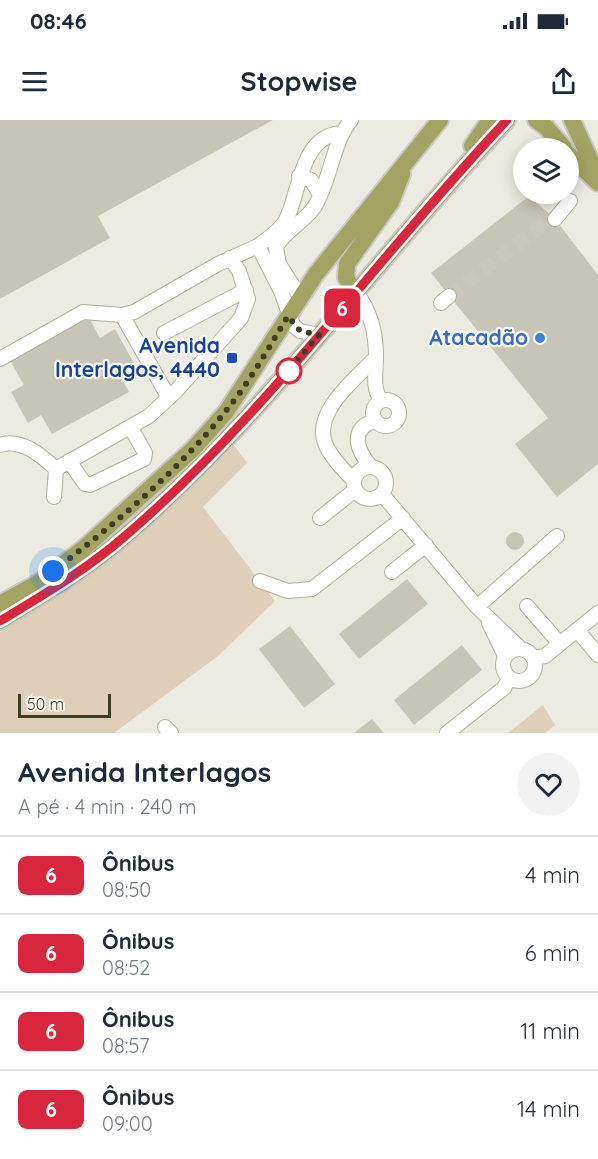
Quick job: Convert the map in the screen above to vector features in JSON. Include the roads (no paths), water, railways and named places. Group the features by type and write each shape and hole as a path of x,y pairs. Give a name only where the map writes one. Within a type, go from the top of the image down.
{"main road":[{"path":"0,604 38,583 83,549 194,449 226,411 316,274 410,154 440,120"},
{"path":"0,621 69,578 124,537 233,435 499,122 517,120"},
{"path":"536,120 556,138"},
{"path":"572,120 598,177"},
{"path":"355,291 346,278 347,264 391,202 410,154"},
{"path":"579,165 598,184"}],"lane":[{"path":"301,298 279,264 276,247 314,206 335,158 341,133 351,120"},
{"path":"0,359 83,312 122,315 134,312 231,258 258,246 285,222 299,176 325,136 341,133"},
{"path":"307,162 316,170 327,173"},
{"path":"299,176 311,180 320,194"},
{"path":"555,219 568,204"},
{"path":"258,246 281,291 288,316 300,331 319,335"},
{"path":"56,469 131,428 169,398 241,318 248,299 231,258"},
{"path":"164,333 246,290"},
{"path":"355,291 371,315 376,357 375,386 381,400"},
{"path":"122,315 169,398"},
{"path":"376,357 333,405 324,422 326,446 354,486 368,499 382,494"},
{"path":"374,421 390,426 399,416 395,403 381,400"},
{"path":"374,421 373,408 381,400"},
{"path":"371,467 358,450 357,442 365,427 374,421"},
{"path":"69,461 85,484 90,485 116,474 146,456 131,428"},
{"path":"0,445 15,443 24,445 56,469"},
{"path":"320,518 354,486 362,468 371,467 380,470 386,479 382,494"},
{"path":"54,497 56,469"},
{"path":"382,494 482,611 533,658 545,656 598,613"},
{"path":"260,581 288,591 312,589 403,518"},
{"path":"482,611 557,537"},
{"path":"392,572 426,545"},
{"path":"527,606 560,644"},
{"path":"482,611 505,656 503,669 509,678 519,681 529,677 534,668 533,658"},
{"path":"578,630 598,655"},
{"path":"505,656 510,651 521,649"},
{"path":"447,733 504,687 509,678"}],"tunnel":[{"path":"449,296 549,220 555,219"}],"place":[{"name":"Atacadão","path":"540,338"},
{"name":"Avenida Interlagos, 4440","path":"232,358"}]}
